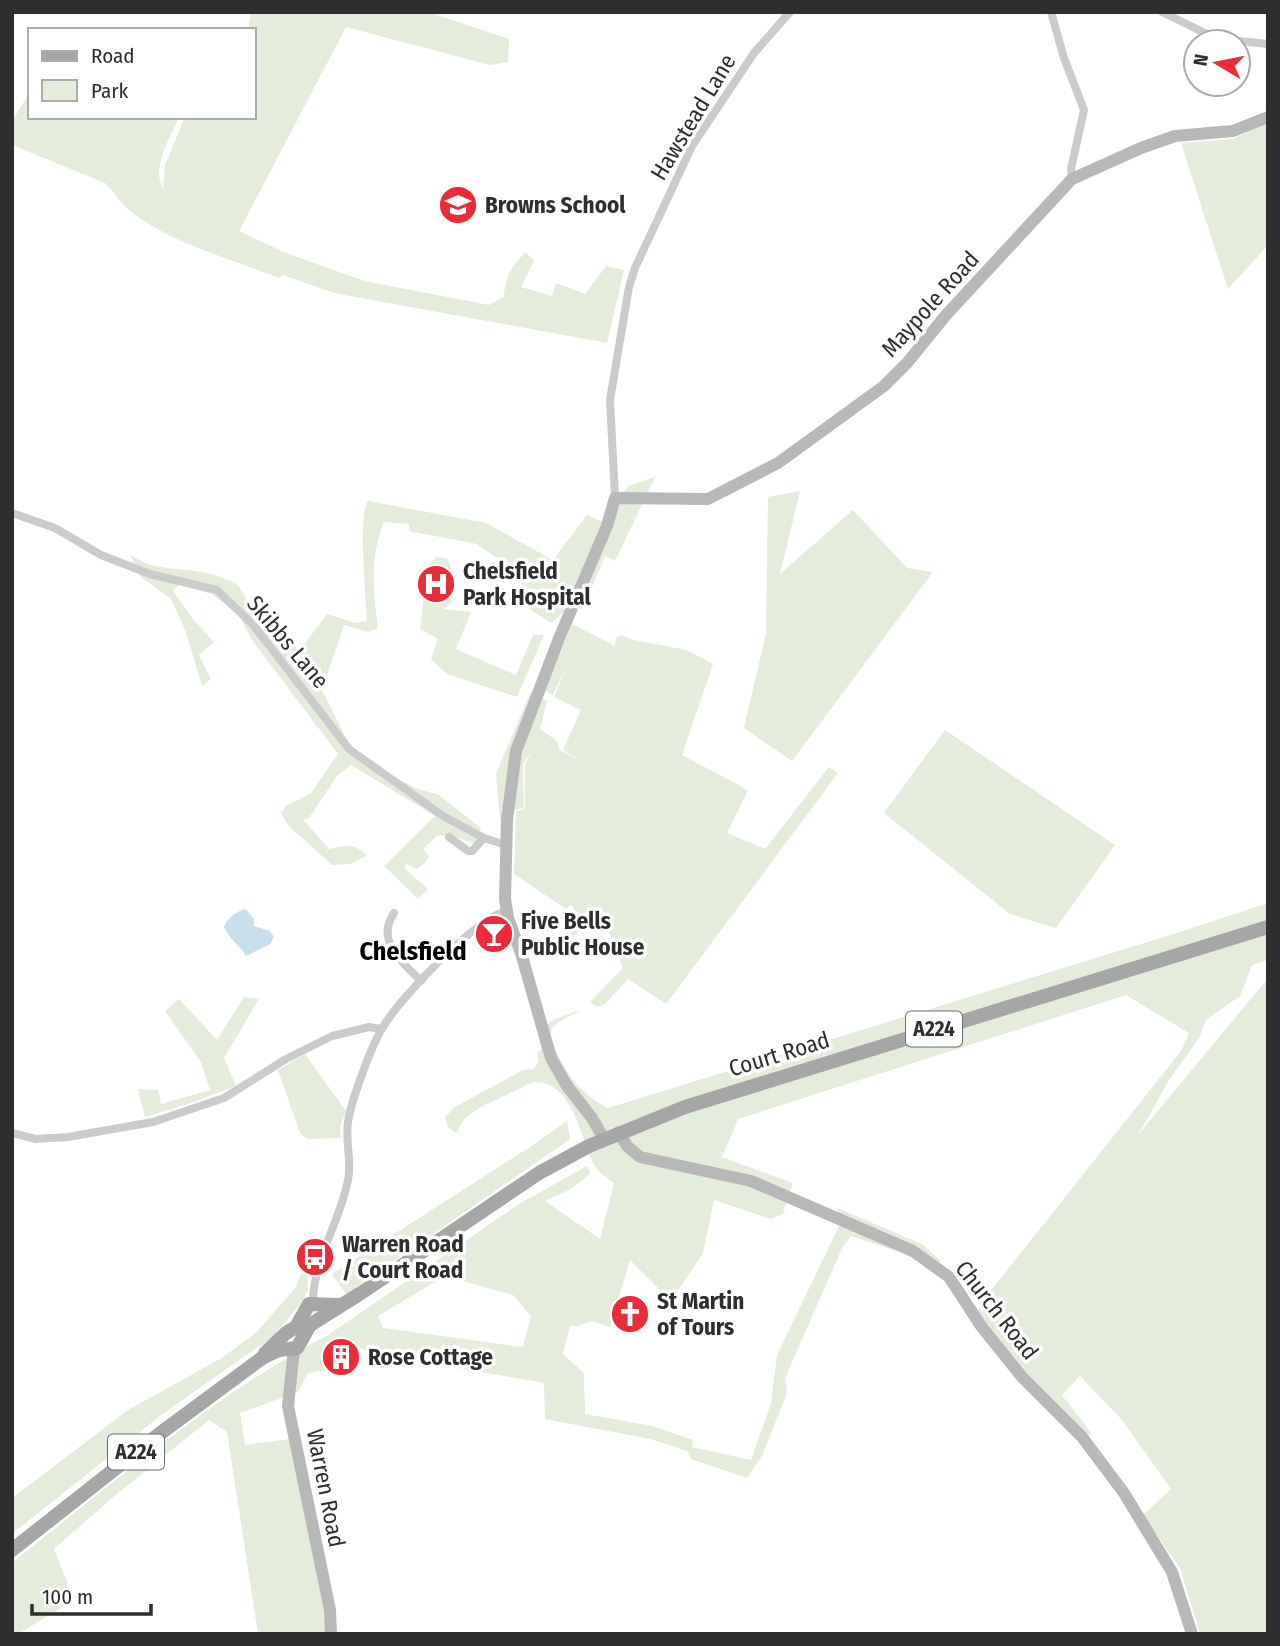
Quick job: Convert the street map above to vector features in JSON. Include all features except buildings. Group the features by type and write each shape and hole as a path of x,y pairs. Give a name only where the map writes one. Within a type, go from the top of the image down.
{"main road":[{"name":"Court Road","path":"12,1550 167,1428 262,1358 269,1348 291,1342 307,1327 539,1173 604,1139 666,1113 1268,927"},
{"path":"318,1320 308,1319 311,1306 340,1305"},
{"name":"Court Road","path":"291,1342 298,1324 311,1306"}],"street":[{"name":"Hawstead Lane","path":"615,498 610,423 611,386 635,268 692,146 754,53 790,12"},
{"path":"1051,12 1064,58 1084,110 1071,169 1072,179"},
{"path":"1162,12 1207,34 1230,40 1268,44"},
{"path":"1184,23 1186,12"},
{"name":"Maypole Road","path":"615,498 708,499 778,463 884,386 1072,179 1175,136 1233,131 1268,117"},
{"path":"604,1139 551,1058 506,911 506,845 509,794 516,751 560,636 607,526 615,498"},
{"name":"Skibbs Lane","path":"12,513 55,528 101,555 150,574 217,590 254,626 349,749 443,816 484,838 506,845"},
{"path":"449,837 468,851 472,851 484,838"},
{"path":"311,1306 320,1263 348,1182 350,1112 382,1029 421,981 470,934 506,911"},
{"path":"394,914 387,927 389,945 393,953 421,981"},
{"path":"12,1133 36,1139 68,1137 152,1122 224,1098 286,1059 332,1036 369,1027 382,1029"},
{"name":"Church Road","path":"619,1132 627,1146 640,1157 751,1181 913,1251 948,1277 981,1326 1022,1377 1082,1437 1124,1493 1172,1572 1192,1634"},
{"name":"Warren Road","path":"291,1342 295,1359 288,1406 330,1610 331,1634"}],"green space":[{"path":"251,12 428,12 509,39 508,62 490,65 346,27 239,231 286,253 364,281 489,305 504,297 510,272 526,252 534,261 521,287 552,296 556,283 585,294 606,266 624,270 607,343 334,293 283,275 279,278 163,232 130,211 105,183 12,145 12,121 28,95 28,119 178,119 160,162 163,189 165,165 184,119 256,119 256,28 248,28"},
{"path":"1265,123 1268,127 1268,245 1228,289 1181,143 1233,139"},
{"path":"655,477 615,561 605,556 583,609 571,606 551,623 526,607 519,574 477,544 409,531 409,524 384,522 375,561 374,588 378,628 368,632 344,625 322,690 355,756 416,788 439,795 481,828 476,844 450,835 437,836 423,849 429,856 425,863 417,869 406,864 405,869 428,889 418,899 384,866 435,816 351,765 337,776 309,818 304,820 329,849 349,846 358,848 367,855 350,864 332,865 288,825 281,813 286,806 311,793 338,754 252,640 239,615 212,594 179,585 173,591 214,642 199,655 211,679 202,686 186,632 171,599 140,576 130,555 152,565 205,573 234,583 241,589 258,619 300,650 327,614 355,623 367,621 363,522 368,501 486,523 553,560 587,515 604,522 628,486"},
{"path":"800,491 780,574 853,510 907,568 933,572 792,761 744,728 766,633 768,497"},
{"path":"436,557 447,558 451,568 448,577 438,577 438,594 453,601 444,609 471,612 456,649 516,675 533,635 544,635 517,697 447,674 431,659 438,639 420,629 428,566"},
{"path":"572,624 615,646 616,638 622,635 633,640 687,650 713,664 682,755 748,790 727,833 765,849 829,767 838,773 666,1004 628,979 605,1004 597,1007 590,1002 623,968 609,932 590,920 568,943 562,936 574,909 571,905 566,909 514,874 516,811 525,809 525,764 533,751 523,764 524,808 515,810 500,820 496,774 531,691 547,701 540,729 557,741 560,750 579,760 563,750 581,710 554,697 569,661 553,695 545,691"},
{"path":"945,730 1115,845 1056,928 1010,914 884,813"},
{"path":"1268,903 1268,960 1252,965 1240,996 1206,1020 1199,1038 1169,1080 1138,1135 1268,978 1268,1634 1200,1634 1180,1568 1143,1515 1171,1489 1123,1421 1080,1376 1062,1395 1092,1434 1086,1435 1030,1378 977,1314 981,1303 1181,1051 1189,1033 1126,995 738,1119 722,1157 793,1183 783,1214 771,1219 714,1200 703,1253 671,1301 630,1260 610,1327 592,1321 570,1326 563,1354 584,1373 585,1414 652,1426 693,1440 692,1447 751,1460 771,1404 777,1355 840,1224 837,1208 922,1244 941,1261 933,1268 902,1253 851,1236 843,1246 785,1378 787,1393 762,1456 747,1478 691,1459 687,1451 651,1439 545,1419 544,1383 371,1353 339,1338 326,1370 308,1373 298,1392 240,1413 245,1445 290,1439 327,1609 328,1634 258,1634 227,1432 209,1420 54,1549 67,1582 66,1605 18,1634 12,1634 12,1563 165,1442 245,1385 328,1335 519,1204 587,1166 590,1174 571,1189 545,1201 600,1239 614,1183 597,1169 575,1115 559,1091 547,1084 533,1082 481,1107 465,1118 456,1133 448,1127 445,1117 455,1107 523,1070 534,1069 539,1061 537,1053 545,1045 544,1028 552,1020 581,1010 555,1025 551,1032 552,1040 572,1078 591,1097 608,1108","holes":["445,1276 513,1295 531,1316 523,1347 383,1328 378,1316"]},
{"path":"244,997 259,999 224,1058 236,1086 145,1117 138,1089 158,1090 161,1104 210,1090 201,1062 165,1011 179,999 217,1040"},
{"path":"305,1054 346,1111 340,1127 341,1138 307,1139 300,1133 278,1070"},
{"path":"567,1121 570,1139 346,1294 332,1274"},
{"path":"307,1261 308,1288 303,1301 272,1337 160,1416 12,1534 12,1498 128,1410 220,1359 256,1333 295,1288"}],"water":[{"path":"246,909 254,919 254,926 270,931 274,937 270,944 246,956 224,927 232,915"}],"place":[{"name":"Browns School","path":"458,205"},
{"name":"Chelsfield Park Hospital","path":"436,584"},
{"name":"Five Bells Public House","path":"494,934"},
{"name":"Warren Road / Court Road","path":"315,1257"},
{"name":"St Martin of Tours","path":"630,1314"},
{"name":"Rose Cottage","path":"341,1357"}],"district":[{"name":"Chelsfield","path":"413,951"}]}
